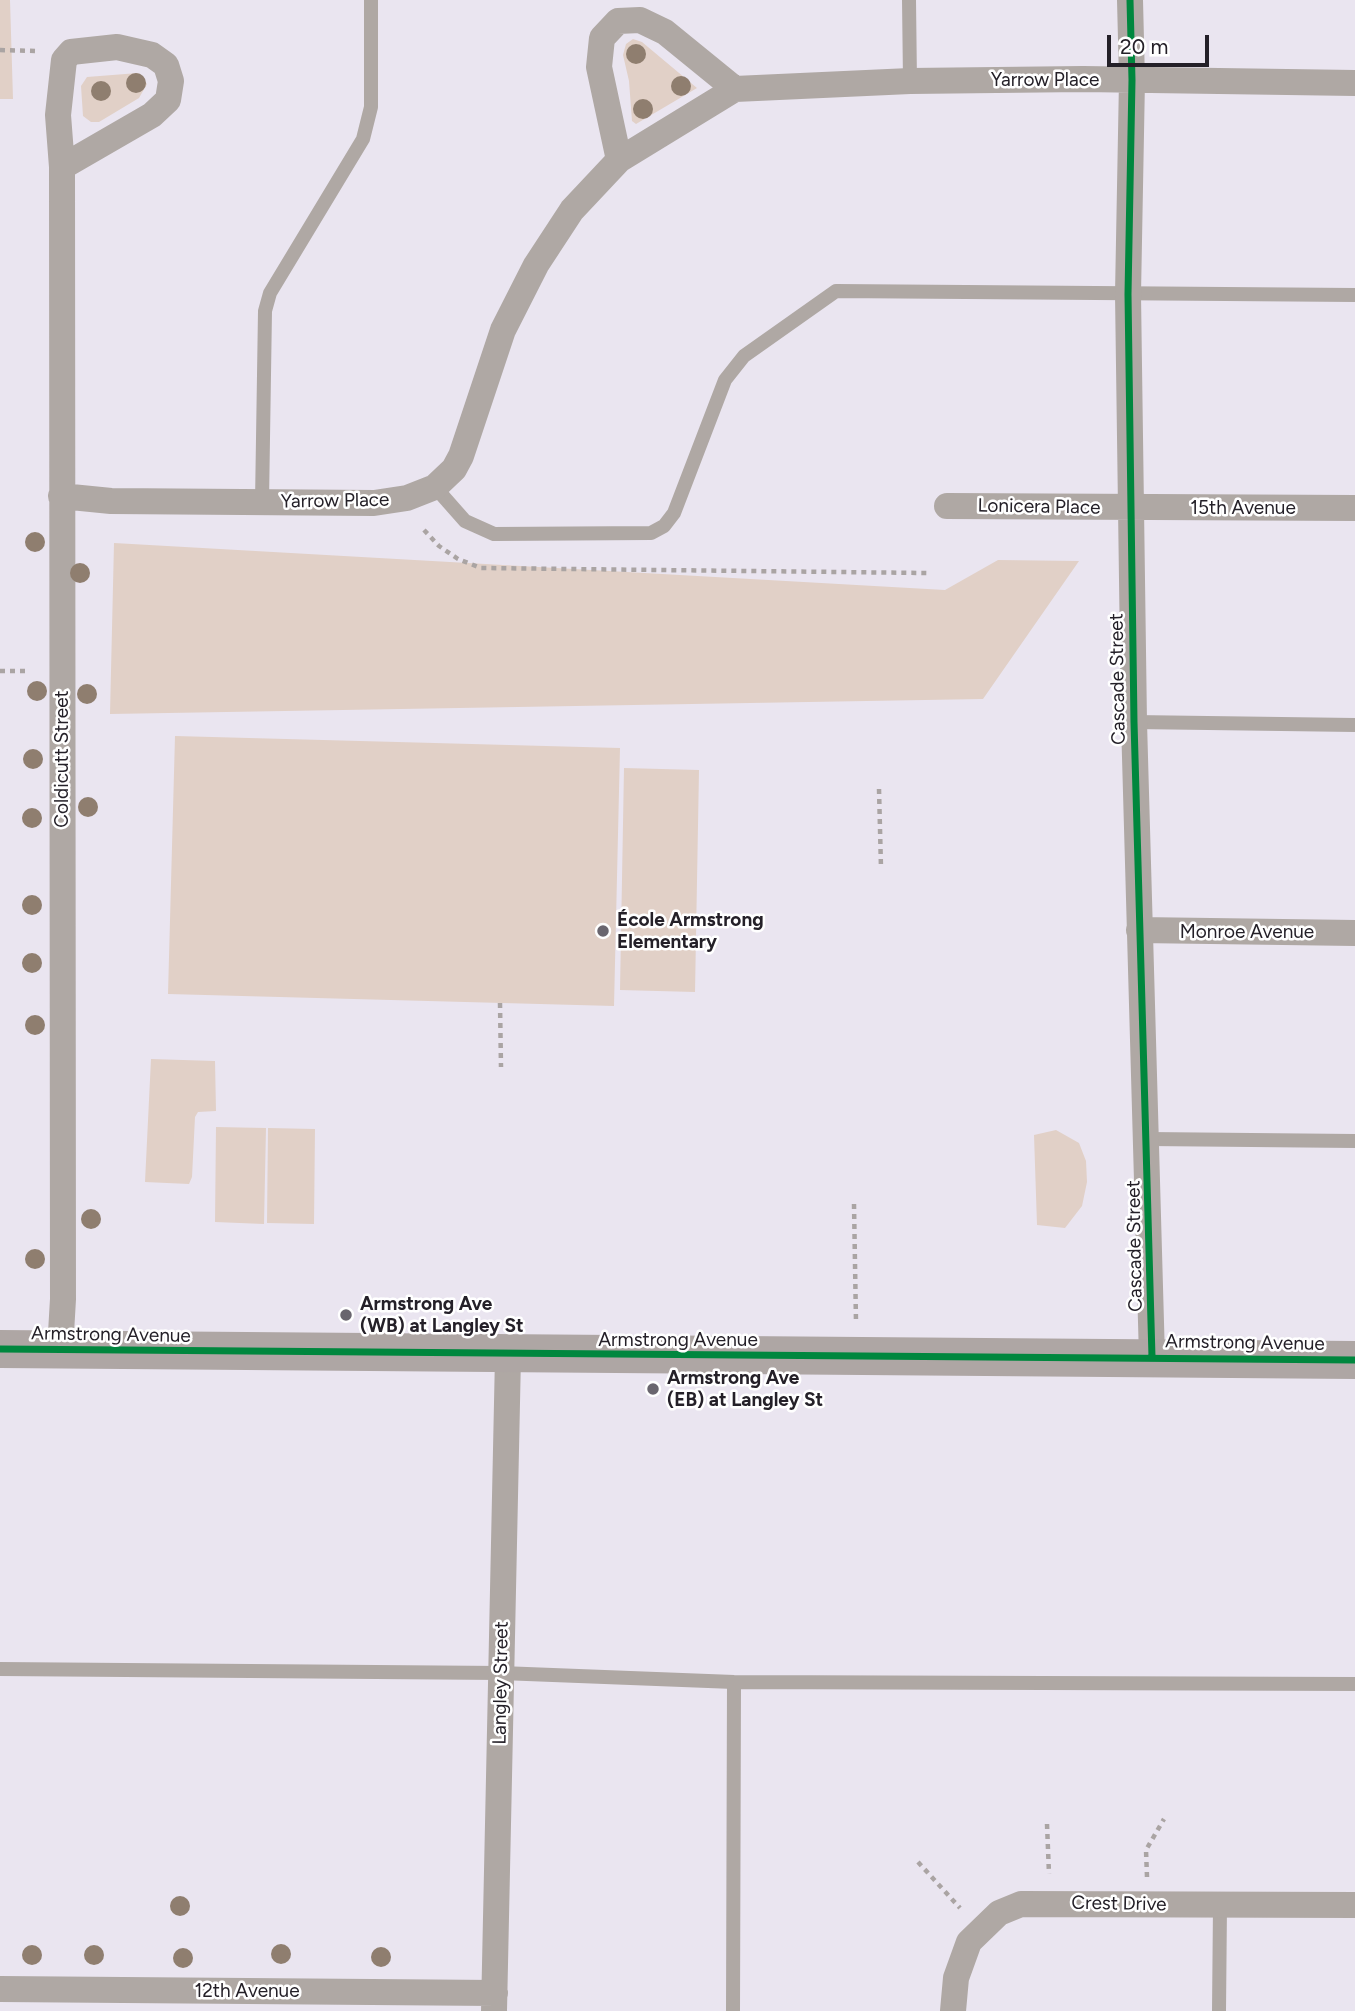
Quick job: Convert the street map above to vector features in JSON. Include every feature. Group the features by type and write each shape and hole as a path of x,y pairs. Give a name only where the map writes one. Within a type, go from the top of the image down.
{"street":[{"name":"Cascade Street","path":"1130,0 1132,80 1128,294 1134,722 1148,1139 1152,1357"},
{"path":"619,160 599,67 602,38 618,21 640,20 665,32 735,89"},
{"name":"Coldicutt Street","path":"60,1350 63,1299 62,167 58,116 64,60 71,52 117,47 152,55 166,65 171,81 168,100 152,116 62,167"},
{"name":"Yarrow Place","path":"61,496 111,501 374,503 407,498 435,487 454,469 467,442 503,330 536,265 572,210 619,160 735,89 910,81 1355,83"},
{"name":"Lonicera Place","path":"947,506 1132,508"},
{"name":"15th Avenue","path":"1132,508 1355,508"},
{"name":"Monroe Avenue","path":"1139,930 1355,933"},
{"name":"Armstrong Avenue","path":"0,1349 508,1356 1355,1360"},
{"name":"Langley Street","path":"494,2002 508,1356"},
{"name":"Crest Drive","path":"953,2011 959,1966 969,1942 980,1928 1009,1908 1033,1902 1220,1906 1355,1905"},
{"name":"12th Avenue","path":"0,1989 494,2002"}],"lane":[{"path":"262,502 265,311 270,293 363,139 370,107 371,0"},
{"path":"909,0 910,81"},
{"path":"435,487 465,521 494,534 634,536 651,533 664,526 674,513 725,380 744,356 836,291 1355,295"},
{"path":"1134,722 1355,724"},
{"path":"1148,1139 1355,1141"},
{"path":"0,1670 501,1673 734,1682 1355,1684"},
{"path":"733,2011 734,1682"},
{"path":"1219,2011 1220,1906"}],"path":[{"path":"424,530 439,546 458,559 481,568 927,573"},
{"path":"0,671 27,671"},
{"path":"878,789 881,868"},
{"path":"500,1003 501,1067"},
{"path":"854,1204 856,1309"},
{"path":"1149,1905 1146,1850 1164,1819"},
{"path":"1047,1824 1050,1903"},
{"path":"918,1862 980,1928"}],"shaded area":[{"path":"0,0 10,0 13,99 0,99"},
{"path":"633,39 642,42 697,88 636,124 632,121 629,81 623,55 626,44"},
{"path":"138,73 147,84 139,98 99,122 91,122 83,116 81,86 87,77"},
{"path":"114,543 945,590 998,560 1079,561 983,699 110,714"},
{"path":"175,736 620,748 614,1006 168,994"},
{"path":"624,768 699,770 695,992 620,990"},
{"path":"151,1059 215,1061 216,1111 198,1112 195,1117 192,1177 189,1184 145,1182"},
{"path":"216,1127 266,1128 264,1224 215,1222"},
{"path":"268,1128 315,1129 314,1224 267,1223"},
{"path":"1056,1130 1079,1143 1086,1161 1087,1182 1082,1206 1065,1228 1037,1225 1034,1135"}],"cycle path":[{"path":"1130,0 1132,80 1128,294 1134,722 1152,1357"},
{"path":"0,1349 1355,1360"}],"place":[{"name":"École Armstrong Elementary","path":"603,931"},
{"name":"Armstrong Ave (WB) at Langley St","path":"346,1315"},
{"name":"Armstrong Ave (EB) at Langley St","path":"653,1389"}]}
